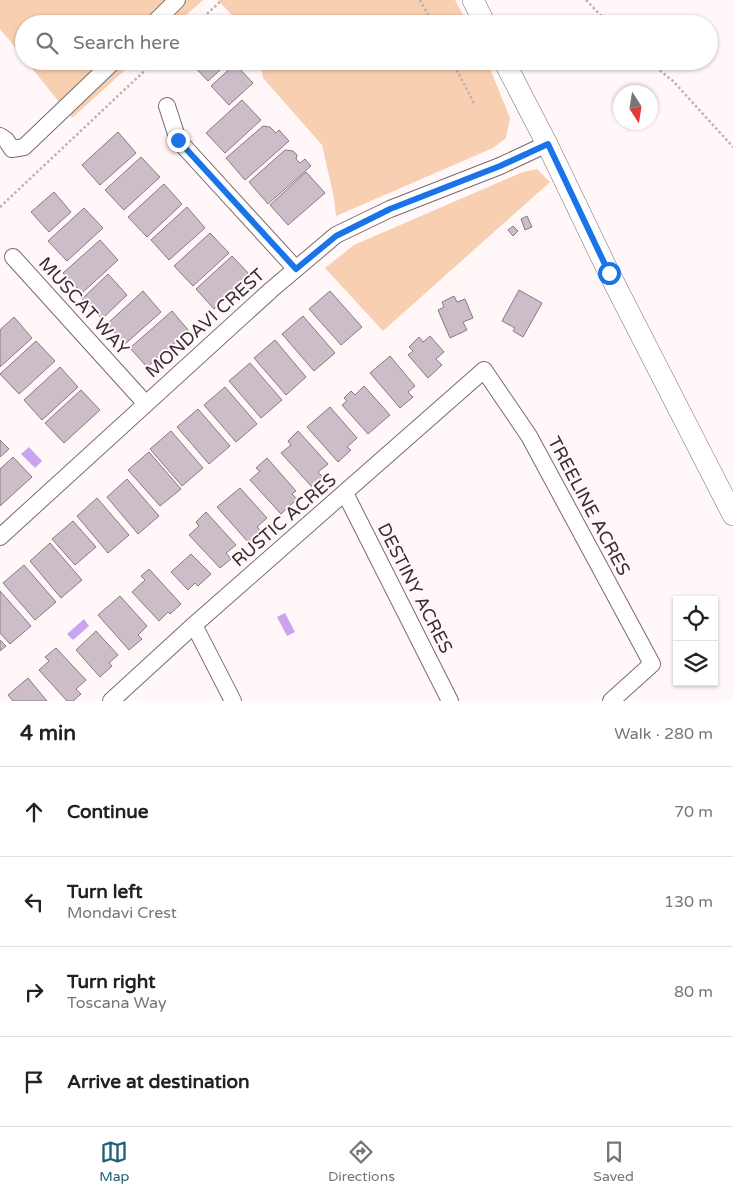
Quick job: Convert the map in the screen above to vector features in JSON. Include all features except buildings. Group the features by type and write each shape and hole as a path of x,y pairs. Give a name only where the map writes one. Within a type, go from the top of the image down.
{"main road":[{"path":"473,0 480,15"},
{"path":"509,70 548,144 609,273 732,511"}],"street":[{"path":"162,15 177,0"},
{"path":"0,136 6,140 12,149 24,147 105,70"},
{"path":"167,106 178,140 296,269"},
{"name":"MONDAVI CREST","path":"0,538 296,269 336,236 390,209 500,166 548,144"},
{"name":"MUSCAT WAY","path":"13,257 146,404"},
{"name":"RUSTIC ACRES","path":"111,701 194,625 484,370"},
{"name":"TREELINE ACRES","path":"484,370 529,436 652,664 611,701"},
{"name":"DESTINY ACRES","path":"345,493 450,701"},
{"path":"194,625 233,701"}],"path":[{"path":"206,15 222,0"},
{"path":"420,0 428,15"},
{"path":"586,0 600,15"},
{"path":"0,207 145,70"},
{"path":"457,70 475,105"},
{"path":"659,70 673,81 733,147"}],"shaded area":[{"path":"0,0 203,0 186,15 15,15 15,47 0,29"},
{"path":"218,0 455,0 463,15 232,15"},
{"path":"33,70 125,70 72,118"},
{"path":"262,70 491,70 510,118 506,138 493,148 336,216 334,198 322,145 263,78"},
{"path":"537,169 550,182 383,331 325,268 354,245 523,172"},
{"path":"29,447 42,461 35,468 21,454"},
{"path":"285,613 295,632 287,636 277,617"},
{"path":"84,619 89,626 73,640 67,634"}],"route":[{"path":"178,140 296,269 336,236 390,209 500,166 548,144 609,273"}]}
